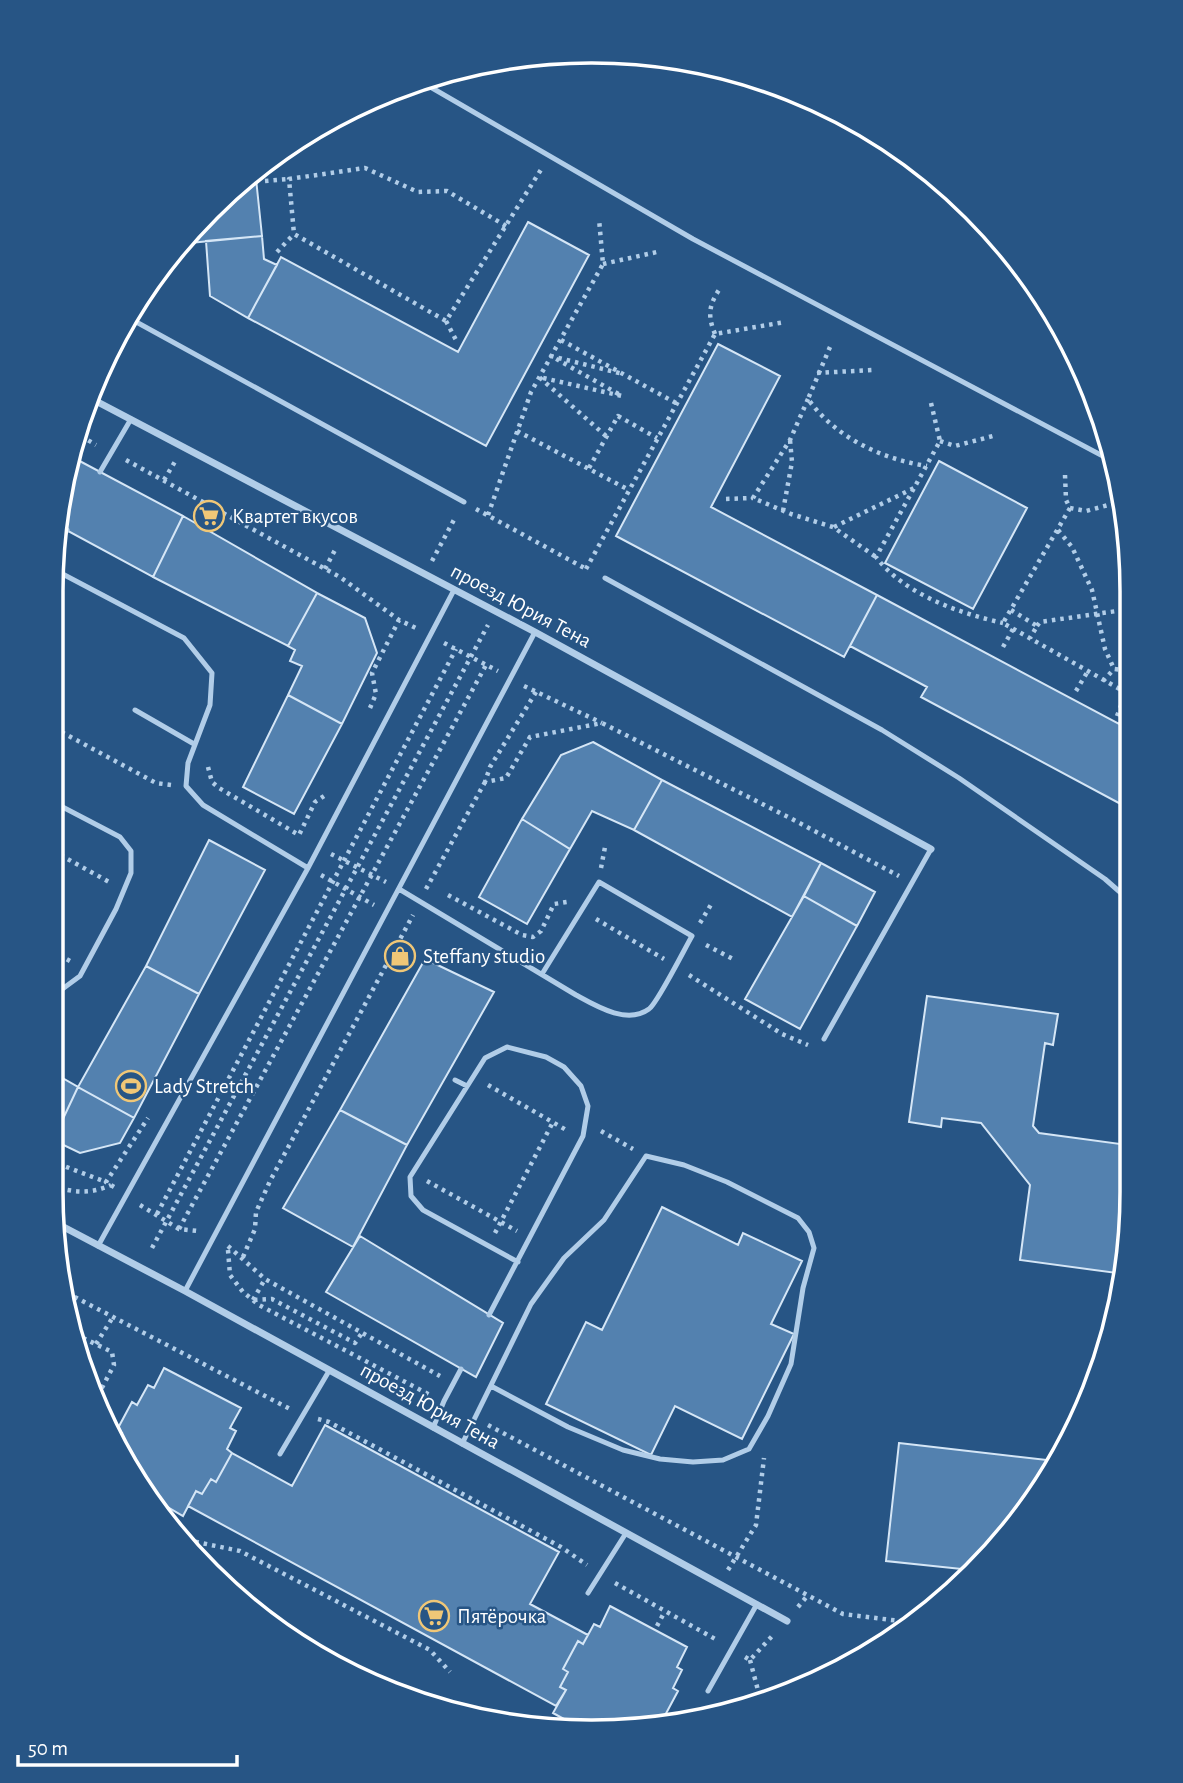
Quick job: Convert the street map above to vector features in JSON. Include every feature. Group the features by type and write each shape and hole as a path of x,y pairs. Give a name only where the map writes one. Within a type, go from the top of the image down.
{"street":[{"name":"проезд Юрия Тена","path":"98,402 424,576 535,632 931,849"},
{"name":"проезд Юрия Тена","path":"64,1227 787,1621"}],"lane":[{"path":"433,88 693,239 1102,456"},
{"path":"137,322 464,502"},
{"path":"100,472 131,419"},
{"path":"64,574 184,638 212,673 210,705 188,762 186,786 203,805 307,868"},
{"path":"605,578 892,736 959,778 1105,878 1120,892"},
{"path":"98,1246 319,847 454,590"},
{"path":"185,1291 535,632"},
{"path":"135,710 194,744"},
{"path":"63,807 120,837 131,851 131,873 124,890 80,976 63,989"},
{"path":"824,1039 931,849"},
{"path":"399,889 419,902 600,1008 632,1015 651,1008 692,936 599,883 542,974"},
{"path":"489,1315 518,1262 582,1138 587,1123 588,1106 581,1086 564,1067 546,1057 507,1048 485,1058 410,1177 411,1196 423,1210 518,1262"},
{"path":"456,1080 467,1086"},
{"path":"462,1444 531,1304 564,1258 604,1220 646,1156 684,1165 727,1182 798,1218 809,1232 814,1248 803,1288 791,1364 768,1416 749,1449 723,1460 693,1462 660,1459 623,1450 568,1427 491,1386"},
{"path":"433,1428 461,1369"},
{"path":"280,1454 329,1371"},
{"path":"588,1593 625,1533"},
{"path":"708,1691 757,1604"}],"path":[{"path":"446,321 550,156"},
{"path":"265,181 365,168 418,192 447,191 506,226"},
{"path":"277,252 294,234 289,179"},
{"path":"488,515 531,392 603,264 599,219"},
{"path":"294,234 446,321 456,340"},
{"path":"603,264 657,252"},
{"path":"586,569 715,334 708,313 713,298 721,288"},
{"path":"715,334 785,322"},
{"path":"561,340 676,403"},
{"path":"754,498 790,440 830,347"},
{"path":"551,356 623,374"},
{"path":"539,377 622,396 551,356"},
{"path":"817,373 872,370"},
{"path":"539,377 606,436"},
{"path":"808,399 818,414 842,433 903,462 927,466"},
{"path":"876,557 940,441 931,403"},
{"path":"589,468 618,416 657,438"},
{"path":"517,431 629,490"},
{"path":"940,441 955,446 993,436"},
{"path":"86,439 340,576 399,620 372,673 376,694 364,719"},
{"path":"783,511 792,462 790,440"},
{"path":"1065,475 1066,500 1070,508"},
{"path":"833,527 914,488"},
{"path":"726,499 754,498 783,511 833,527 876,557 888,572 930,599 984,619 1003,623 1120,690"},
{"path":"424,576 464,502 605,578"},
{"path":"1070,508 1086,511 1112,504"},
{"path":"1003,623 1070,508"},
{"path":"1058,530 1072,547 1092,590 1105,649 1114,668"},
{"path":"325,569 345,533"},
{"path":"1011,610 1037,626"},
{"path":"1030,638 1040,622 1120,610"},
{"path":"152,1248 495,612"},
{"path":"1003,647 1013,629"},
{"path":"157,1214 456,649"},
{"path":"179,1229 486,665"},
{"path":"1114,668 1120,669"},
{"path":"1103,681 1114,668"},
{"path":"1076,691 1088,671"},
{"path":"243,1257 254,1229 256,1212 270,1181 485,782 490,767 536,692"},
{"path":"1117,716 1120,707"},
{"path":"485,782 506,778 530,737 602,723 792,818 912,883"},
{"path":"63,733 156,783 186,786"},
{"path":"219,788 299,835 315,802 327,794"},
{"path":"319,847 399,889"},
{"path":"63,856 124,890"},
{"path":"307,868 387,912"},
{"path":"429,885 522,935 533,937 541,931 554,904 566,901 782,1034 811,1046 824,1039"},
{"path":"473,1076 582,1138"},
{"path":"500,1222 553,1122"},
{"path":"587,1123 646,1156"},
{"path":"63,1189 77,1193 97,1191 108,1184 64,1166"},
{"path":"412,1173 530,1238"},
{"path":"140,1205 179,1229 203,1232"},
{"path":"434,1373 265,1279 243,1257 227,1246 230,1275 253,1300 444,1401"},
{"path":"253,1300 265,1279"},
{"path":"73,1296 303,1415 341,1428 561,1546 600,1574 750,1660 759,1693"},
{"path":"253,1300 272,1299 355,1343 362,1333"},
{"path":"96,1344 113,1317"},
{"path":"84,1338 112,1352 114,1365 101,1389"},
{"path":"475,1419 843,1614 899,1621"},
{"path":"720,1584 756,1525 765,1444 755,1438"},
{"path":"196,1542 240,1551 430,1650 450,1671"},
{"path":"750,1660 808,1595"},
{"path":"657,1626 665,1611"}],"building":[{"path":"256,183 262,236 194,243"},
{"path":"528,222 589,255 486,446 248,318 281,257 458,352"},
{"path":"262,236 264,259 277,265 248,318 210,296 206,241"},
{"path":"718,344 780,376 711,507 877,595 844,657 616,536"},
{"path":"80,461 183,516 153,577 67,531"},
{"path":"939,461 1027,508 973,609 885,563"},
{"path":"183,516 317,593 288,646 153,577"},
{"path":"317,593 365,618 377,653 342,724 288,695 302,666 290,661 295,650 288,646"},
{"path":"877,595 1119,724 1120,722 1120,804 921,697 927,687 850,646"},
{"path":"288,695 342,724 294,814 243,787"},
{"path":"593,742 662,780 634,830 592,811 570,849 522,819 561,755"},
{"path":"662,780 821,863 792,917 634,830"},
{"path":"522,819 570,849 527,924 479,897"},
{"path":"209,840 265,870 199,994 146,966"},
{"path":"821,863 875,892 857,926 804,896"},
{"path":"804,896 857,926 800,1029 745,999"},
{"path":"425,959 494,992 407,1145 340,1110"},
{"path":"146,966 199,994 134,1118 78,1087"},
{"path":"927,996 1058,1014 1053,1045 1045,1043 1033,1126 1039,1133 1120,1144 1119,1226 1113,1273 1020,1260 1030,1185 981,1123 942,1118 941,1127 909,1122"},
{"path":"63,1078 78,1087 63,1119"},
{"path":"78,1087 134,1118 120,1143 80,1153 63,1145 63,1119"},
{"path":"340,1110 407,1145 353,1247 283,1208"},
{"path":"662,1207 738,1245 743,1233 802,1261 771,1324 794,1334 742,1439 675,1406 651,1455 546,1404 586,1322 602,1330"},
{"path":"360,1236 503,1323 476,1377 326,1292"},
{"path":"164,1368 241,1408 230,1428 236,1431 227,1449 232,1453 216,1482 211,1479 202,1494 196,1491 183,1516 168,1507 134,1456 119,1427 132,1402 137,1405 148,1385 154,1388"},
{"path":"325,1425 559,1552 530,1604 588,1635 583,1644 578,1641 563,1669 568,1672 560,1687 566,1690 556,1706 188,1506 196,1491 202,1494 211,1479 216,1482 232,1453 292,1486"},
{"path":"899,1443 1047,1460 1011,1513 961,1569 886,1561"},
{"path":"610,1606 687,1647 677,1667 682,1670 673,1688 678,1691 666,1714 592,1720 564,1719 553,1713 566,1690 560,1687 568,1672 563,1669 578,1641 583,1644 594,1624 600,1627"}],"place":[{"name":"Квартет вкусов","path":"209,516"},
{"name":"Steffany studio","path":"400,956"},
{"name":"Lady Stretch","path":"131,1086"},
{"name":"Пятёрочка","path":"434,1616"}]}
